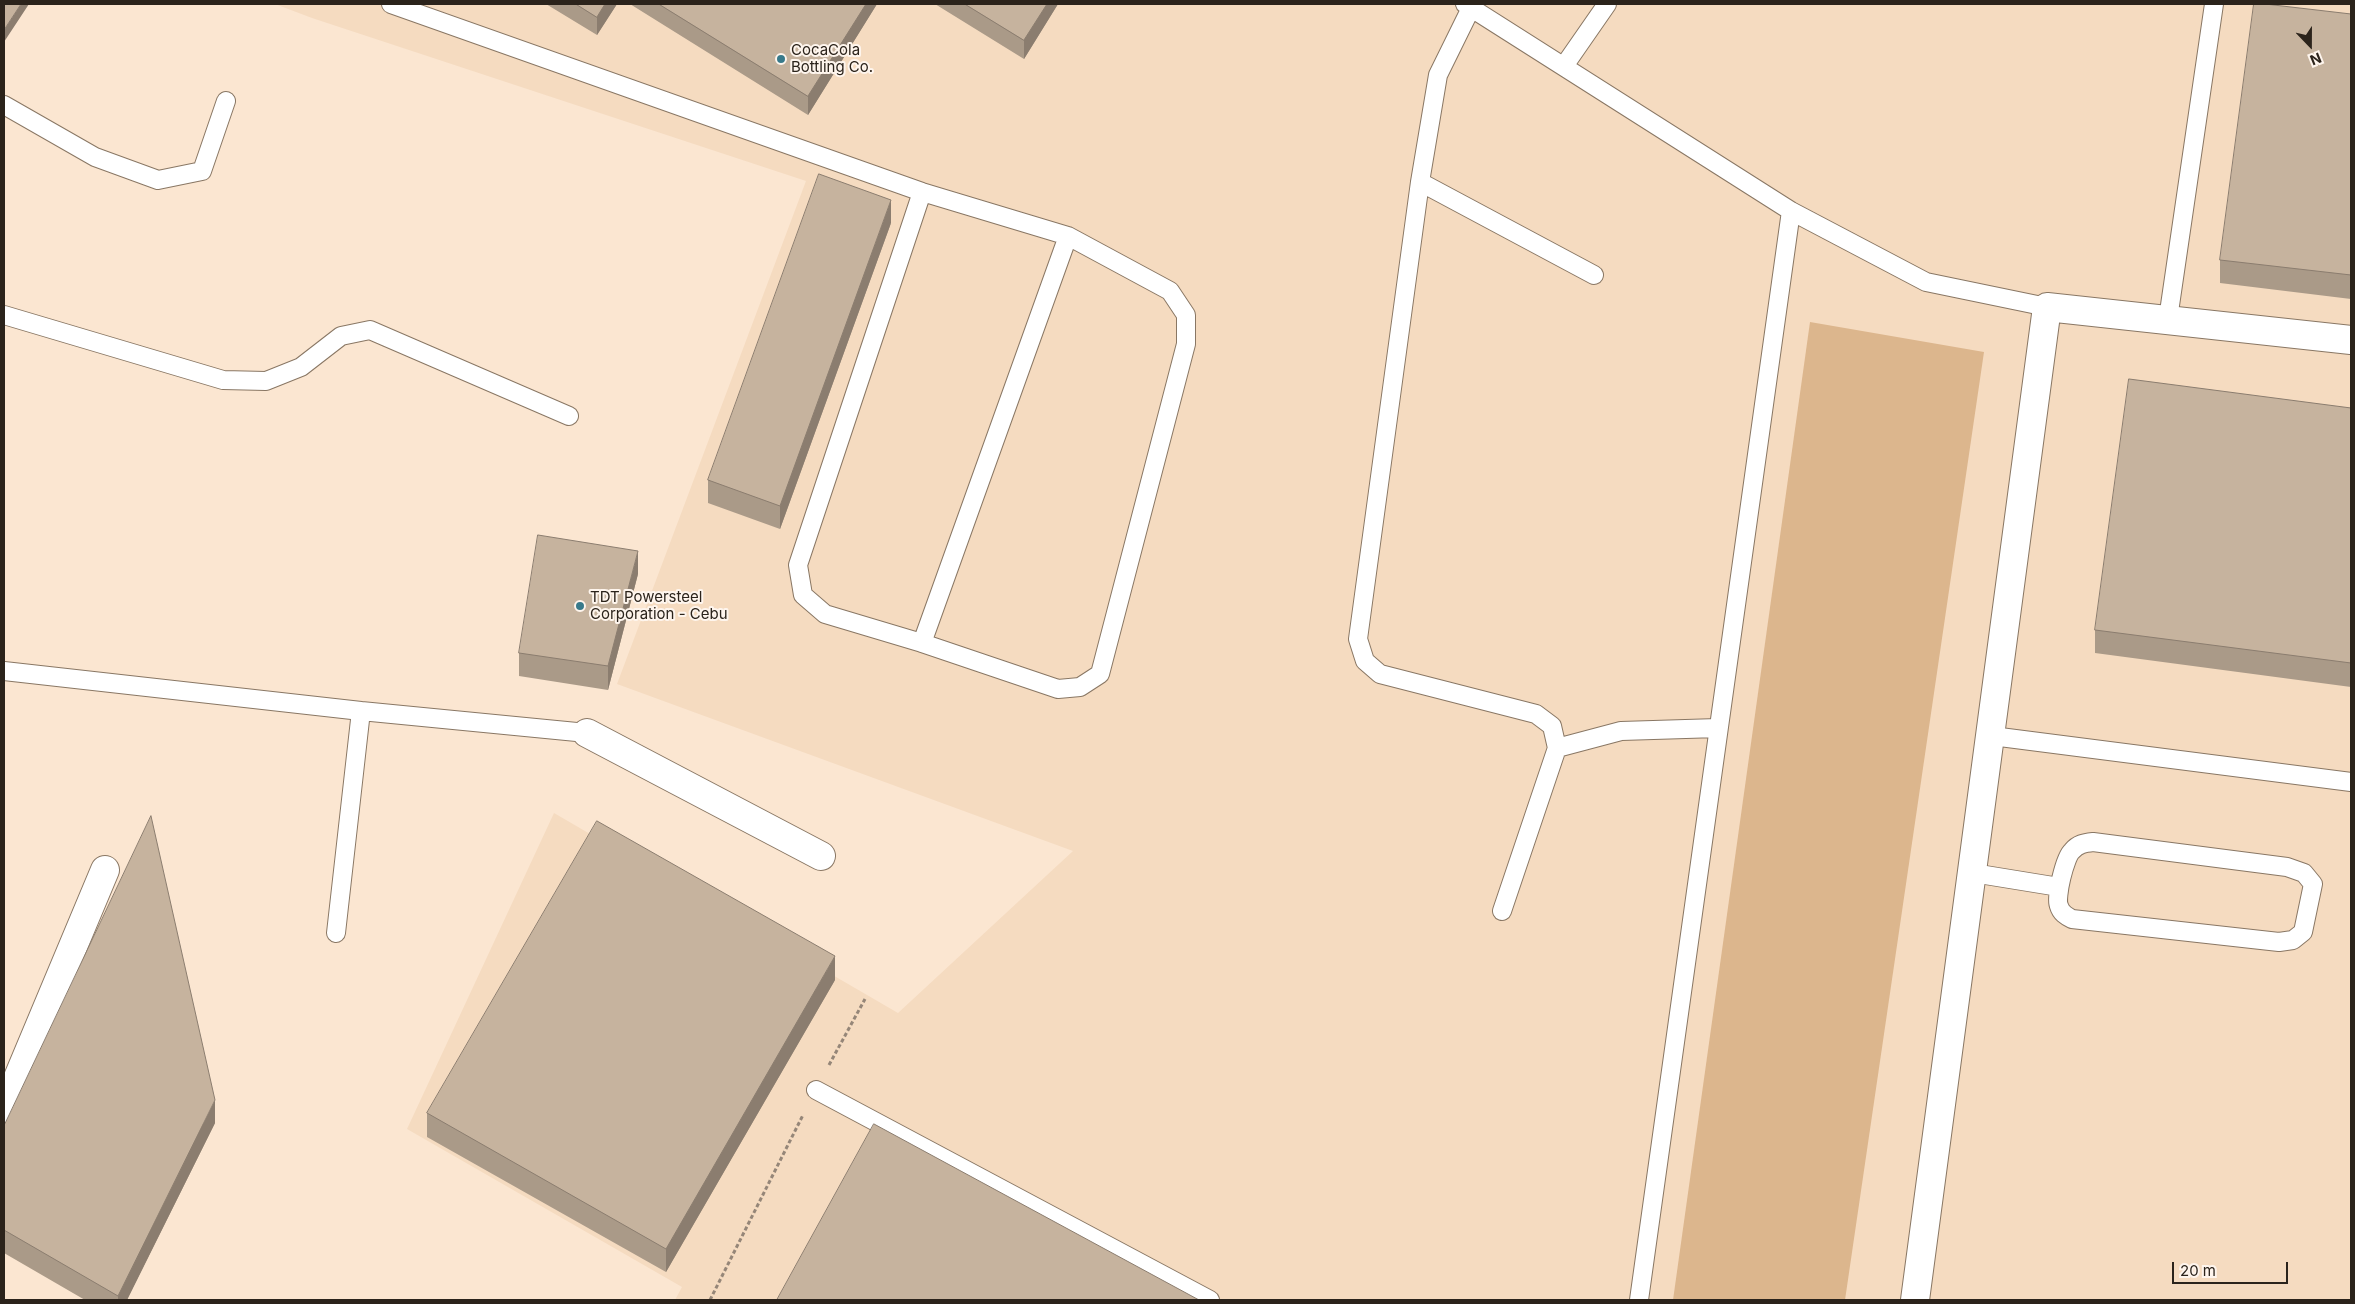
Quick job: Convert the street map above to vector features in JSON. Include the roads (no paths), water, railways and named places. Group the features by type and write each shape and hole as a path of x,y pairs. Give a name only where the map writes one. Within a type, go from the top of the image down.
{"street":[{"path":"1915,1300 1992,736 2047,307 2351,340"},
{"path":"587,733 821,856"},
{"path":"4,1110 105,870"}],"lane":[{"path":"391,4 922,192 1068,236 1170,291 1186,315 1186,344 1100,674 1080,687 1058,689 922,643 825,614 802,595 798,565 922,192"},
{"path":"1564,66 1607,4"},
{"path":"2168,320 2214,4"},
{"path":"1502,911 1557,748 1552,726 1536,714 1380,674 1365,662 1358,639 1420,182 1438,75 1468,6 1791,211 1926,282 2047,307"},
{"path":"4,105 95,157 158,180 202,171 226,101"},
{"path":"1420,182 1594,275"},
{"path":"1639,1300 1791,211"},
{"path":"922,643 1068,236"},
{"path":"4,315 223,380 266,381 301,367 341,336 370,330 569,416"},
{"path":"4,671 362,711 587,733"},
{"path":"336,933 362,711"},
{"path":"1557,748 1621,731 1718,728"},
{"path":"1992,736 2351,782"},
{"path":"2093,842 2287,867 2304,873 2313,884 2303,932 2292,940 2279,942 2072,919 2062,913 2058,905 2059,887 2070,852 2080,844 2093,842"},
{"path":"1973,873 2059,887"},
{"path":"816,1090 1210,1300"}],"place":[{"name":"CocaCola Bottling Co.","path":"781,59"},
{"name":"TDT Powersteel Corporation - Cebu","path":"580,606"}]}
